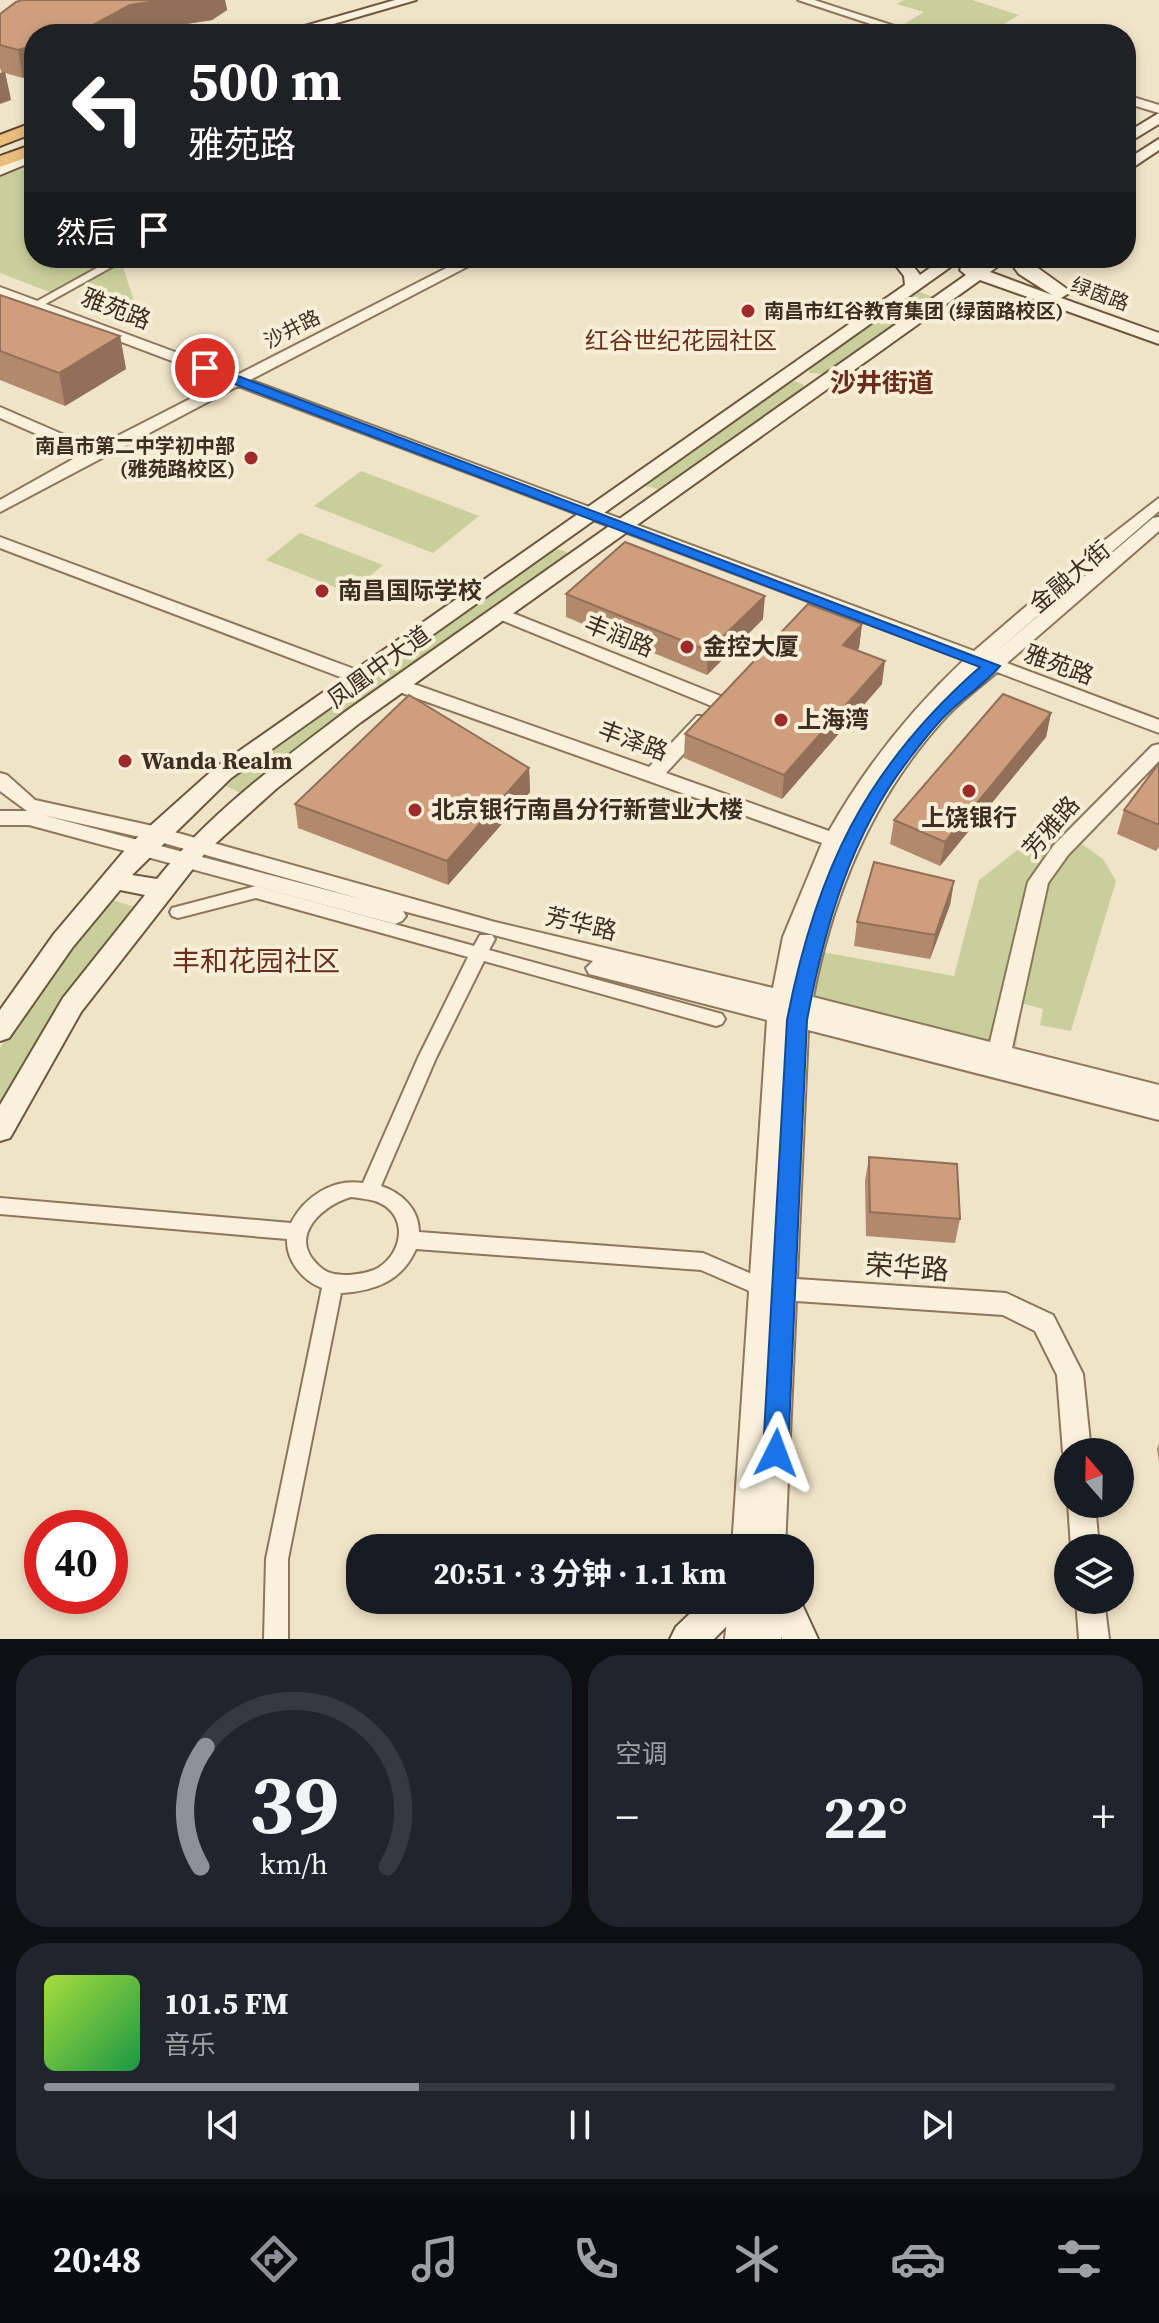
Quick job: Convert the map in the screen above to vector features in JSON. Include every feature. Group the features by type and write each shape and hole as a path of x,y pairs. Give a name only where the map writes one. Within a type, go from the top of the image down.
{"highway":[{"path":"0,162 13,147"}],"main road":[{"path":"333,24 410,0"},
{"path":"337,24 427,0"},
{"path":"1136,132 1159,113"},
{"path":"1136,160 1159,143"},
{"path":"0,170 13,147"},
{"path":"906,268 912,276 914,287"},
{"name":"凤凰中大道","path":"0,1031 63,941 113,880 146,842 210,784 587,513 938,268"},
{"name":"凤凰中大道","path":"0,1130 72,1005 191,854 246,803 398,685 987,268"},
{"name":"绿茵路","path":"990,268 1159,339"},
{"path":"1023,268 1062,300"},
{"path":"948,295 1000,292 1062,300"},
{"name":"绿茵路","path":"1062,300 1159,330"},
{"path":"210,784 246,803"},
{"path":"113,880 162,889"},
{"path":"688,1639 715,1614"},
{"path":"788,1614 800,1639"}],"street":[{"path":"792,0 869,24"},
{"path":"803,0 880,24"},
{"path":"1136,105 1159,113"},
{"path":"36,305 104,268"},
{"name":"沙井路","path":"0,507 94,454 457,268"},
{"name":"雅苑路","path":"0,291 623,526 812,606 983,662 1159,727"},
{"path":"0,412 94,454"},
{"name":"金融大街","path":"747,1534 773,1288 789,1009 808,965 841,843 864,815 901,757 983,662 1159,503"},
{"name":"金融大街","path":"983,662 1159,522"},
{"path":"0,542 358,677"},
{"name":"丰润路","path":"500,613 726,697 652,776"},
{"name":"丰泽路","path":"398,685 841,843"},
{"name":"芳雅路","path":"999,1053 1038,882 1061,850 1159,750"},
{"name":"芳华路","path":"0,780 29,805 146,842 495,930 1159,1111"},
{"name":"芳华路","path":"0,818 29,818 146,842"},
{"name":"芳华路","path":"191,854 483,946 999,1053 1159,1094"},
{"path":"178,912 256,892 483,946 716,1019"},
{"path":"370,1189 427,1058 483,946"},
{"path":"370,1189 397,1202 407,1213 411,1240 398,1264 373,1281 353,1285 333,1283 307,1269 296,1245 297,1232 310,1209 332,1193 370,1189"},
{"path":"0,1206 297,1232"},
{"path":"411,1240 703,1262 773,1288"},
{"path":"276,1639 277,1559 333,1283"},
{"name":"金融大街","path":"771,1534 773,1288"},
{"name":"荣华路","path":"773,1288 1006,1304 1044,1323 1070,1374 1076,1438"},
{"path":"740,1639 742,1614"},
{"path":"766,1639 767,1614"},
{"path":"1091,1614 1094,1639"}],"green space":[{"path":"904,0 972,0 1019,15 1004,24 904,24 924,12 896,4"},
{"path":"24,165 24,268 102,268 52,293 0,273 0,175"},
{"path":"114,268 123,268 135,304 86,283"},
{"path":"917,291 936,298 827,374 809,373 810,366"},
{"path":"795,381 804,385 803,392 664,490 644,486 645,481 786,383"},
{"path":"361,471 479,516 433,553 314,506"},
{"path":"300,533 383,565 350,593 266,560"},
{"path":"554,548 567,552 569,557 243,794 226,786 272,743"},
{"path":"1052,823 1103,859 1116,881 1071,1031 1040,1025 1043,1009 1021,1003 1016,1048 813,1000 822,952 954,976 979,880"},
{"path":"109,899 135,907 61,1006 0,1109 0,1048 22,1010"}],"building":[{"path":"162,0 130,5 95,24 24,24 24,48 18,50 0,45 0,14 16,2"},
{"path":"0,295 120,336 59,373 0,351"},
{"path":"625,542 765,596 708,651 566,594"},
{"name":"上海湾","path":"808,604 862,624 843,645 885,661 784,775 685,734"},
{"name":"上饶银行","path":"1003,694 1051,713 945,842 894,820"},
{"name":"北京银行南昌分行新营业大楼","path":"409,695 529,768 447,861 295,804"},
{"path":"1159,763 1159,825 1124,810"},
{"path":"874,862 954,881 935,935 857,922"},
{"path":"869,1157 957,1164 960,1219 870,1212"}],"place":[{"name":"南昌市红谷教育集团 (绿茵路校区)","path":"748,311"},
{"name":"南昌市第二中学初中部 (雅苑路校区)","path":"251,458"},
{"name":"南昌国际学校","path":"322,591"},
{"name":"金控大厦","path":"687,647"},
{"name":"上海湾","path":"781,720"},
{"name":"Wanda Realm","path":"125,761"},
{"name":"上饶银行","path":"969,791"},
{"name":"北京银行南昌分行新营业大楼","path":"415,810"}],"district":[{"name":"红谷世纪花园社区","path":"681,341"},
{"name":"沙井街道","path":"882,383"},
{"name":"丰和花园社区","path":"256,961"}],"route":[{"path":"205,368 992,666 941,711 901,757 864,815 829,892 808,965 797,1020 776,1453"}]}
